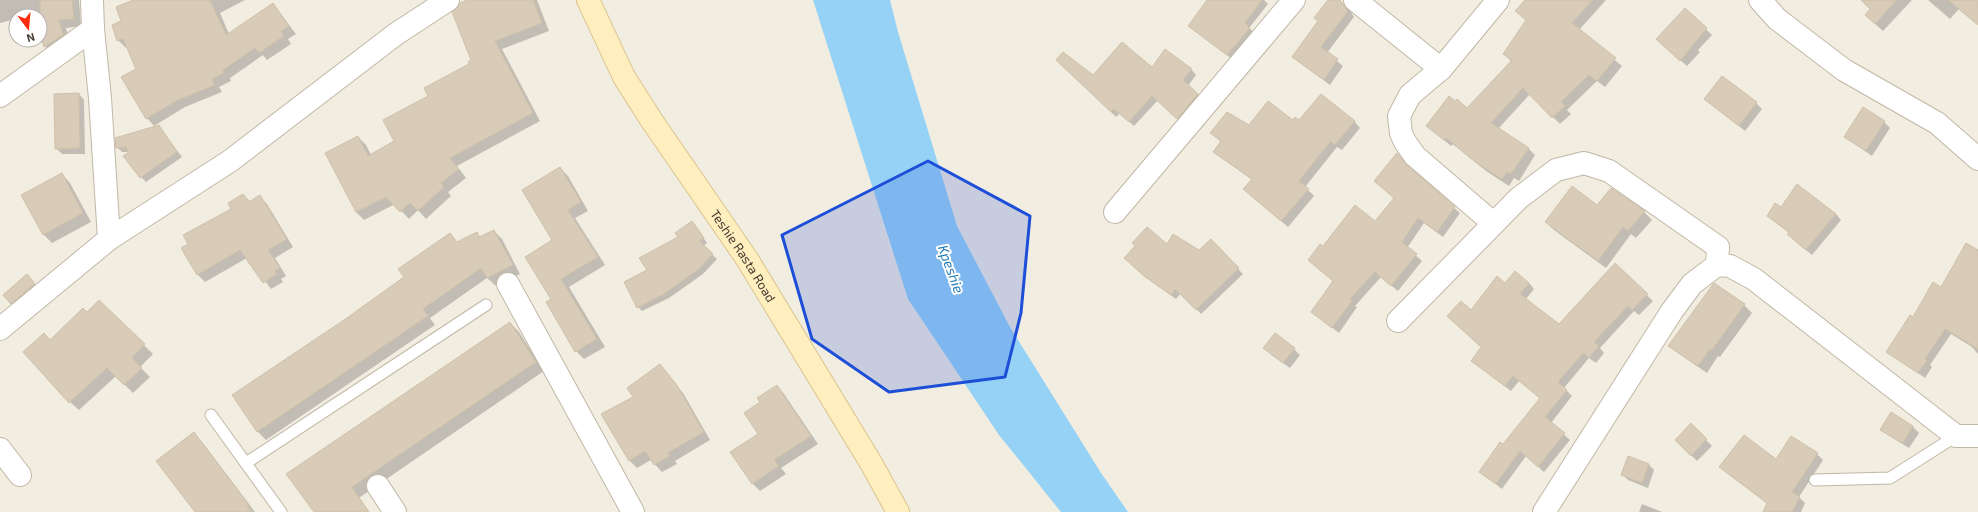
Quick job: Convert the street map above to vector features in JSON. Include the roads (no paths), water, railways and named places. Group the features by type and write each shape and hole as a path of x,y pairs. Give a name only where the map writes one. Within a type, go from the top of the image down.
{"main road":[{"name":"Teshie Rasta Road","path":"588,0 624,77 747,259 871,462 898,512"}],"street":[{"path":"92,0 109,239"},
{"path":"0,329 109,239 230,161 396,34 448,0"},
{"path":"1116,212 1294,0"},
{"path":"1355,0 1441,69"},
{"path":"1493,224 1415,156 1405,142 1401,133 1400,116 1410,95 1441,69 1498,0"},
{"path":"1760,0 1777,19 1844,70 1937,123 1978,159"},
{"path":"0,96 93,29"},
{"path":"1398,321 1519,198 1556,170 1584,163 1608,171 1718,247 1717,265"},
{"path":"1544,512 1672,311 1692,284 1717,265 1730,266 1754,279 1956,436 1978,436"},
{"path":"508,284 633,512"},
{"path":"0,449 20,475"},
{"path":"378,486 395,512"}],"lane":[{"path":"246,463 486,305"},
{"path":"211,415 281,512"},
{"path":"1815,480 1890,478 1956,436"}],"water":[{"name":"Kpeshie","path":"813,0 890,0 898,32 957,226 1010,327 1101,473 1128,512 1061,512 999,435 908,299"}]}
